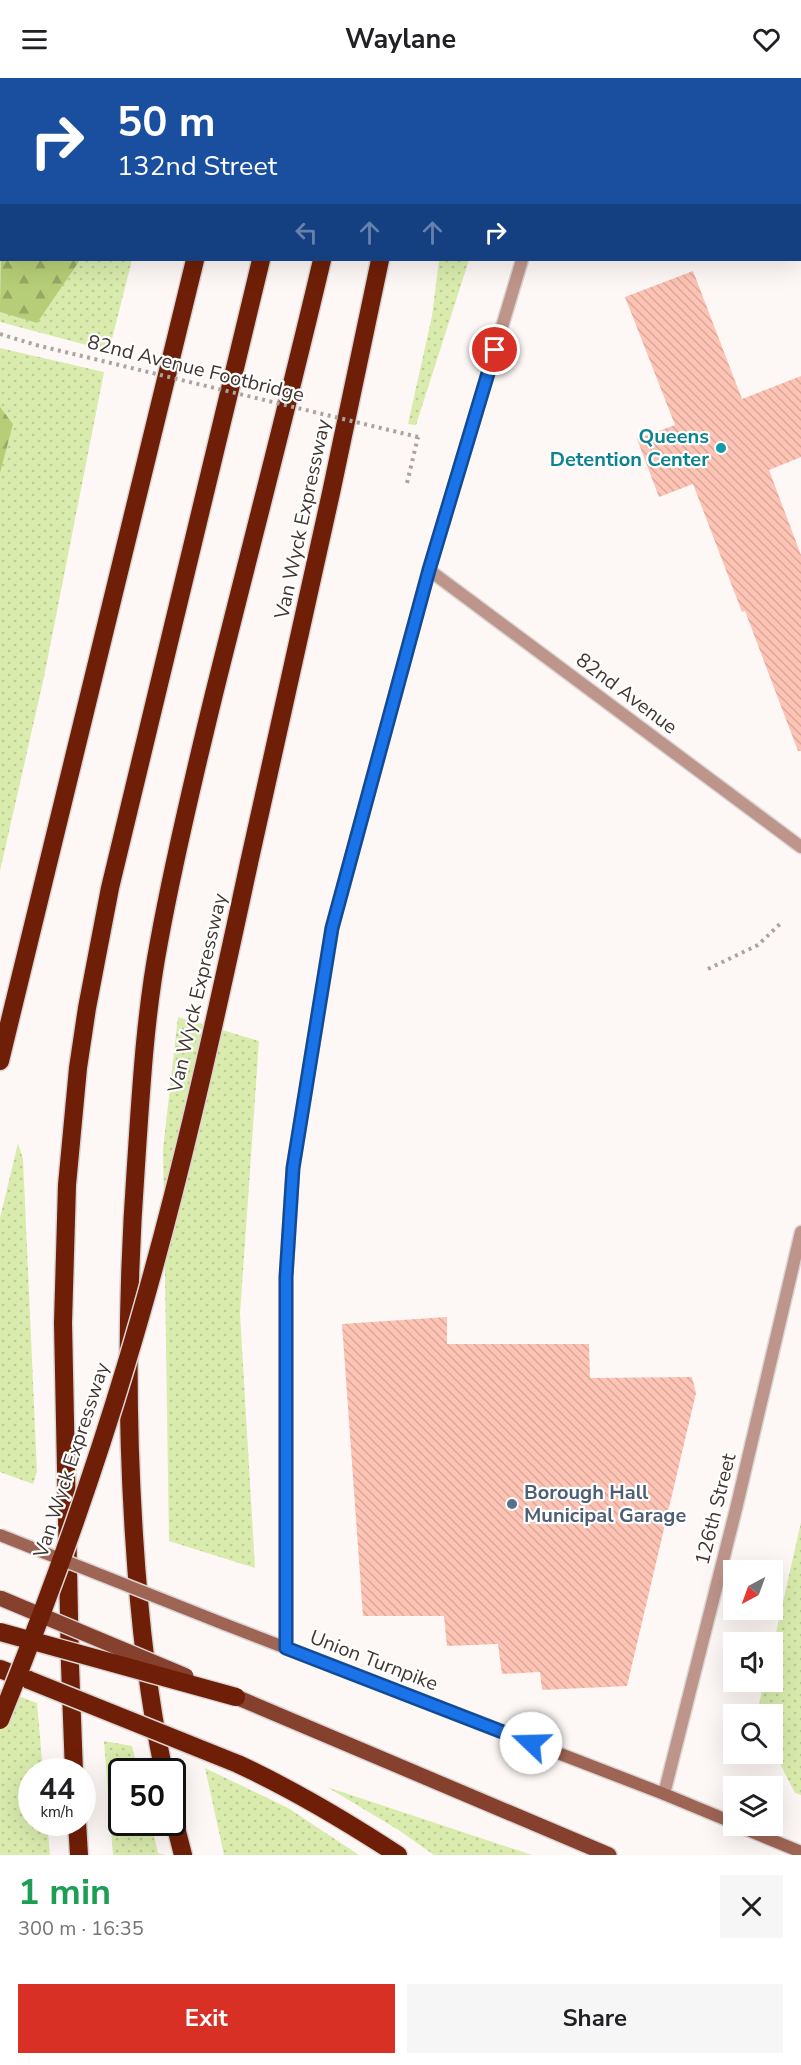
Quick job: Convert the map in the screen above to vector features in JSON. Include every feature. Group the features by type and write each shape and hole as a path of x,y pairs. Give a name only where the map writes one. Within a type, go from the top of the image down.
{"highway":[{"path":"0,1061 195,261"},
{"path":"73,1758 63,1323 67,1185 78,1068 110,888 261,261"},
{"path":"161,1758 148,1689 139,1616 130,1476 128,1400 131,1239 148,1025 158,946 198,759 322,261"},
{"name":"Van Wyck Expressway","path":"0,1720 60,1564 126,1365 160,1245 221,995 380,261"},
{"path":"0,1632 236,1697"},
{"path":"0,1669 238,1764 281,1784 321,1806 398,1855"},
{"path":"78,1836 79,1855"},
{"path":"178,1836 183,1855"}],"main road":[{"name":"Union Turnpike","path":"0,1535 723,1818"},
{"path":"0,1598 609,1855"},
{"path":"762,1836 801,1852"}],"street":[{"path":"286,1648 286,1277 293,1168 332,928 429,570 522,261"},
{"name":"82nd Avenue","path":"429,570 801,847"},
{"name":"126th Street","path":"664,1794 736,1509 801,1232"}],"path":[{"name":"82nd Avenue Footbridge","path":"0,334 36,345 417,437 407,483"},
{"path":"708,969 758,945 782,922"}],"green space":[{"path":"1,261 132,261 109,351 0,322"},
{"path":"1,261 79,261 37,323 0,312"},
{"path":"439,261 469,261 416,425 408,424 432,316"},
{"path":"0,348 104,372 44,677 0,871"},
{"path":"0,407 13,424 0,473"},
{"path":"178,1017 259,1041 240,1314 255,1568 169,1541 163,1149"},
{"path":"18,1143 23,1159 37,1472 33,1484 0,1472 0,1218"},
{"path":"801,1522 801,1795 795,1793 780,1764 783,1764 783,1704 759,1704 762,1692 783,1692 783,1632 776,1632 779,1620 783,1620 783,1602"},
{"path":"0,1689 37,1703 42,1758 18,1758 18,1836 48,1836 50,1855 0,1855"},
{"path":"104,1741 132,1746 135,1758 108,1758 108,1792"},
{"path":"205,1768 288,1808 359,1855 224,1855"},
{"path":"327,1787 532,1855 434,1855 397,1829"},
{"path":"112,1836 154,1836 158,1853 165,1855 113,1855"}],"building":[{"name":"Queens Detention Center","path":"693,271 742,399 801,376 801,457 769,470 801,555 801,751 798,751 745,611 742,612 693,484 659,497 637,439 675,425 625,297"},
{"name":"Borough Hall Municipal Garage","path":"447,1317 447,1344 589,1344 590,1378 692,1377 696,1393 627,1686 542,1690 540,1672 502,1674 498,1644 447,1646 444,1616 363,1616 342,1324"}],"place":[{"name":"Queens Detention Center","path":"721,448"},
{"name":"Borough Hall Municipal Garage","path":"512,1504"}],"route":[{"path":"495,350 429,570 332,928 293,1168 286,1277 286,1648 531,1743"}]}
